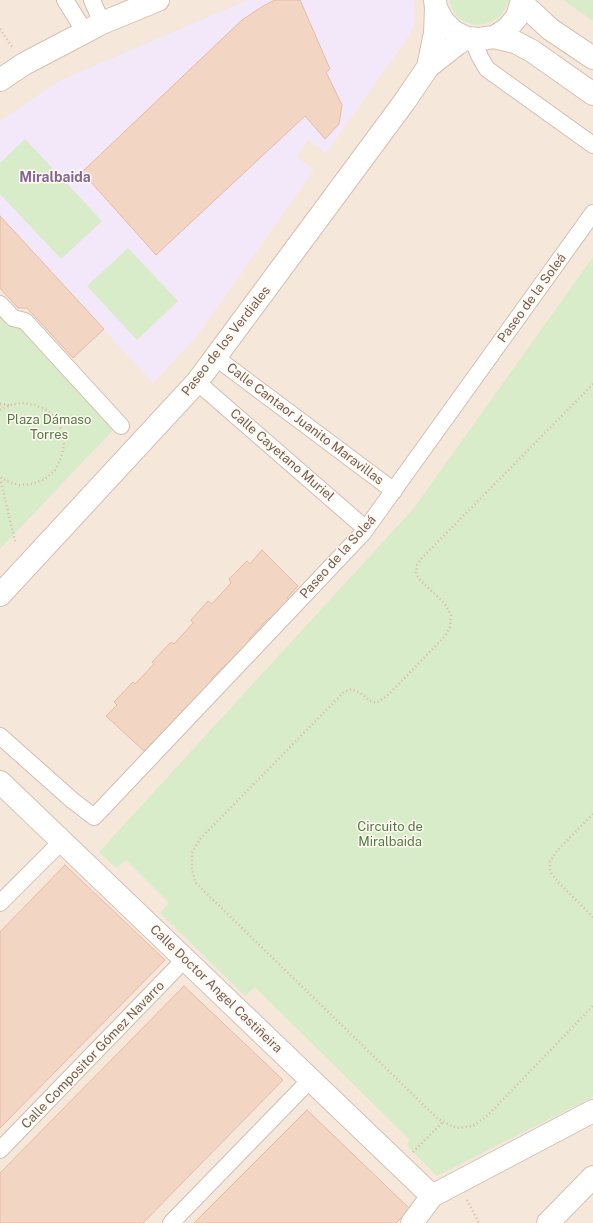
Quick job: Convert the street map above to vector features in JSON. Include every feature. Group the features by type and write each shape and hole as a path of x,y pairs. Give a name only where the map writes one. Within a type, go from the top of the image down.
{"street":[{"path":"65,0 94,27"},
{"path":"92,0 94,27"},
{"path":"0,80 24,64 94,27 158,0"},
{"path":"494,37 507,29 517,17 522,1 550,28 593,58"},
{"path":"436,4 443,22 454,32 470,38 480,39 494,37 515,42 532,51 593,94"},
{"name":"Paseo de los Verdiales","path":"428,67 435,33 436,4"},
{"path":"470,38 487,69 593,145"},
{"name":"Paseo de los Verdiales","path":"0,595 197,382 405,101 428,67 457,44 470,38"},
{"name":"Paseo de la Soleá","path":"0,736 72,800 94,817 366,529 593,213"},
{"path":"0,304 13,318 25,321 116,421"},
{"name":"Calle Cantaor Juanito Maravillas","path":"215,357 394,491"},
{"name":"Calle Cayetano Muriel","path":"197,382 366,529"},
{"name":"Calle Doctor Angel Castiñeira","path":"0,782 432,1196"},
{"path":"0,903 62,841"},
{"name":"Calle Compositor Gómez Navarro","path":"0,1150 185,959"},
{"path":"171,1223 310,1080"},
{"path":"412,1223 432,1196 593,1111"},
{"path":"548,1223 593,1178"}],"path":[{"path":"593,384 422,558 417,565 416,574 419,579 445,604 451,615 450,627 445,636 387,696 376,703 369,700 359,692 351,689 344,692 200,839 192,853 192,868 195,882 443,1122 456,1128 473,1126 486,1116 593,1006"},
{"path":"0,404 10,405 22,403 35,405 46,410 56,419 62,431 64,445 61,458 55,470 45,479 32,484 19,485 0,478"},
{"path":"0,410 10,405"},
{"path":"56,419 116,421"},
{"path":"0,478 15,540"},
{"path":"593,814 556,852 550,862 550,871 556,881 593,917"},
{"path":"411,1154 443,1122"}],"shaded area":[{"path":"0,0 593,0 593,1223 0,1223"},
{"path":"248,0 414,0 415,24 406,40 326,153 308,140 297,157 314,170 196,337 153,383 0,216 0,121 59,81"}],"green space":[{"path":"449,0 509,0 500,16 485,24 476,25 460,19 454,13"},
{"path":"563,0 593,0 593,21"},
{"path":"25,139 102,221 61,259 0,194 0,163"},
{"path":"128,248 178,301 137,340 87,286"},
{"name":"Circuito de Miralbaida","path":"593,257 593,1097 437,1176 407,1146 409,1139 255,987 245,996 160,913 169,903 126,860 116,868 99,852 414,508"},
{"name":"Plaza Dámaso Torres","path":"0,313 20,325 115,428 0,549"}],"building":[{"path":"275,0 300,0 330,69 326,72 342,105 339,124 325,139 305,116 156,255 82,172 242,20"},
{"path":"0,216 104,329 73,358 27,308 18,308 0,288"},
{"path":"262,550 298,586 287,598 291,600 272,620 269,618 249,639 253,641 235,662 232,659 211,679 215,682 196,702 194,700 174,720 177,722 157,742 155,740 144,751 106,716 117,705 114,702 133,682 135,684 154,664 152,662 171,642 174,644 193,623 191,620 208,601 212,604 231,583 229,579 247,561 250,564"},
{"path":"65,865 165,960 0,1128 0,932"},
{"path":"184,986 283,1080 143,1223 0,1223 0,1173"},
{"path":"307,1110 410,1209 396,1223 194,1223"}],"district":[{"name":"Miralbaida","path":"55,178"}]}
